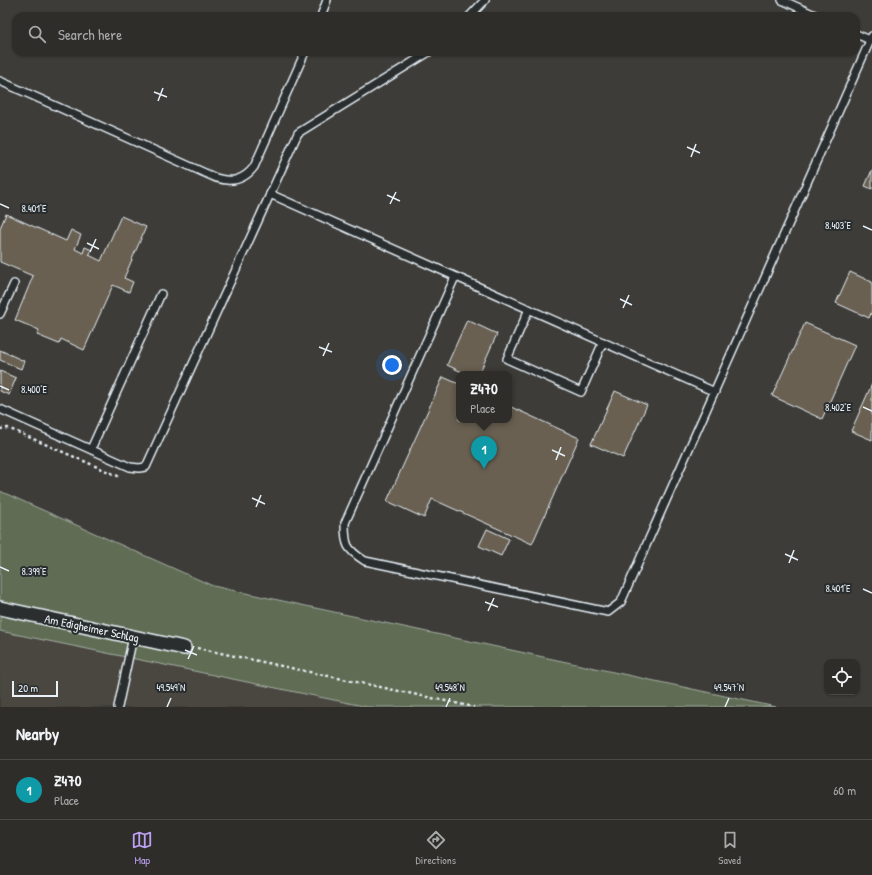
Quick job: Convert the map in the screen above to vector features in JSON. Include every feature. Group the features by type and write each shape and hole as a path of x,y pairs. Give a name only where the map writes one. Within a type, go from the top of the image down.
{"street":[{"name":"Am Edigheimer Schlag","path":"0,608 184,648"}],"lane":[{"path":"322,12 327,0"},
{"path":"474,12 485,0"},
{"path":"782,0 808,12"},
{"path":"455,277 345,523 345,541 350,552 365,561 608,612 621,602 871,38 860,35"},
{"path":"0,81 216,178 233,180 248,174 254,167 303,56"},
{"path":"0,409 123,464 139,468 146,467 298,133 423,56"},
{"path":"270,194 715,392"},
{"path":"0,314 14,284"},
{"path":"91,449 161,294"},
{"path":"529,309 507,359 540,374 581,392 603,342"},
{"path":"118,707 133,638"}],"path":[{"path":"0,429 8,428 118,476 123,464"},
{"path":"184,648 198,648 474,707"}],"shaded area":[{"path":"0,631 368,707 0,707"}],"green space":[{"path":"0,491 213,586 776,707 368,707 0,631"}],"building":[{"path":"872,170 872,189 865,186"},
{"path":"6,214 66,241 71,230 81,235 75,249 83,253 85,247 92,250 89,255 101,261 121,216 146,227 124,278 133,282 129,292 113,285 84,350 61,339 59,344 37,335 39,330 15,320 33,276 0,262 0,228"},
{"path":"850,272 872,282 872,311 869,318 836,303"},
{"path":"467,320 497,334 480,371 460,371 447,365"},
{"path":"805,323 855,345 822,419 772,396"},
{"path":"0,350 24,361 21,369 0,360"},
{"path":"0,371 16,378 9,395 0,391"},
{"path":"443,377 456,383 456,423 512,423 512,407 579,438 532,544 432,499 424,518 387,501"},
{"path":"872,384 872,440 851,431"},
{"path":"615,391 647,405 623,458 591,444"},
{"path":"487,529 509,539 501,556 479,546"}],"place":[{"name":"Z470","path":"484,469"}]}
